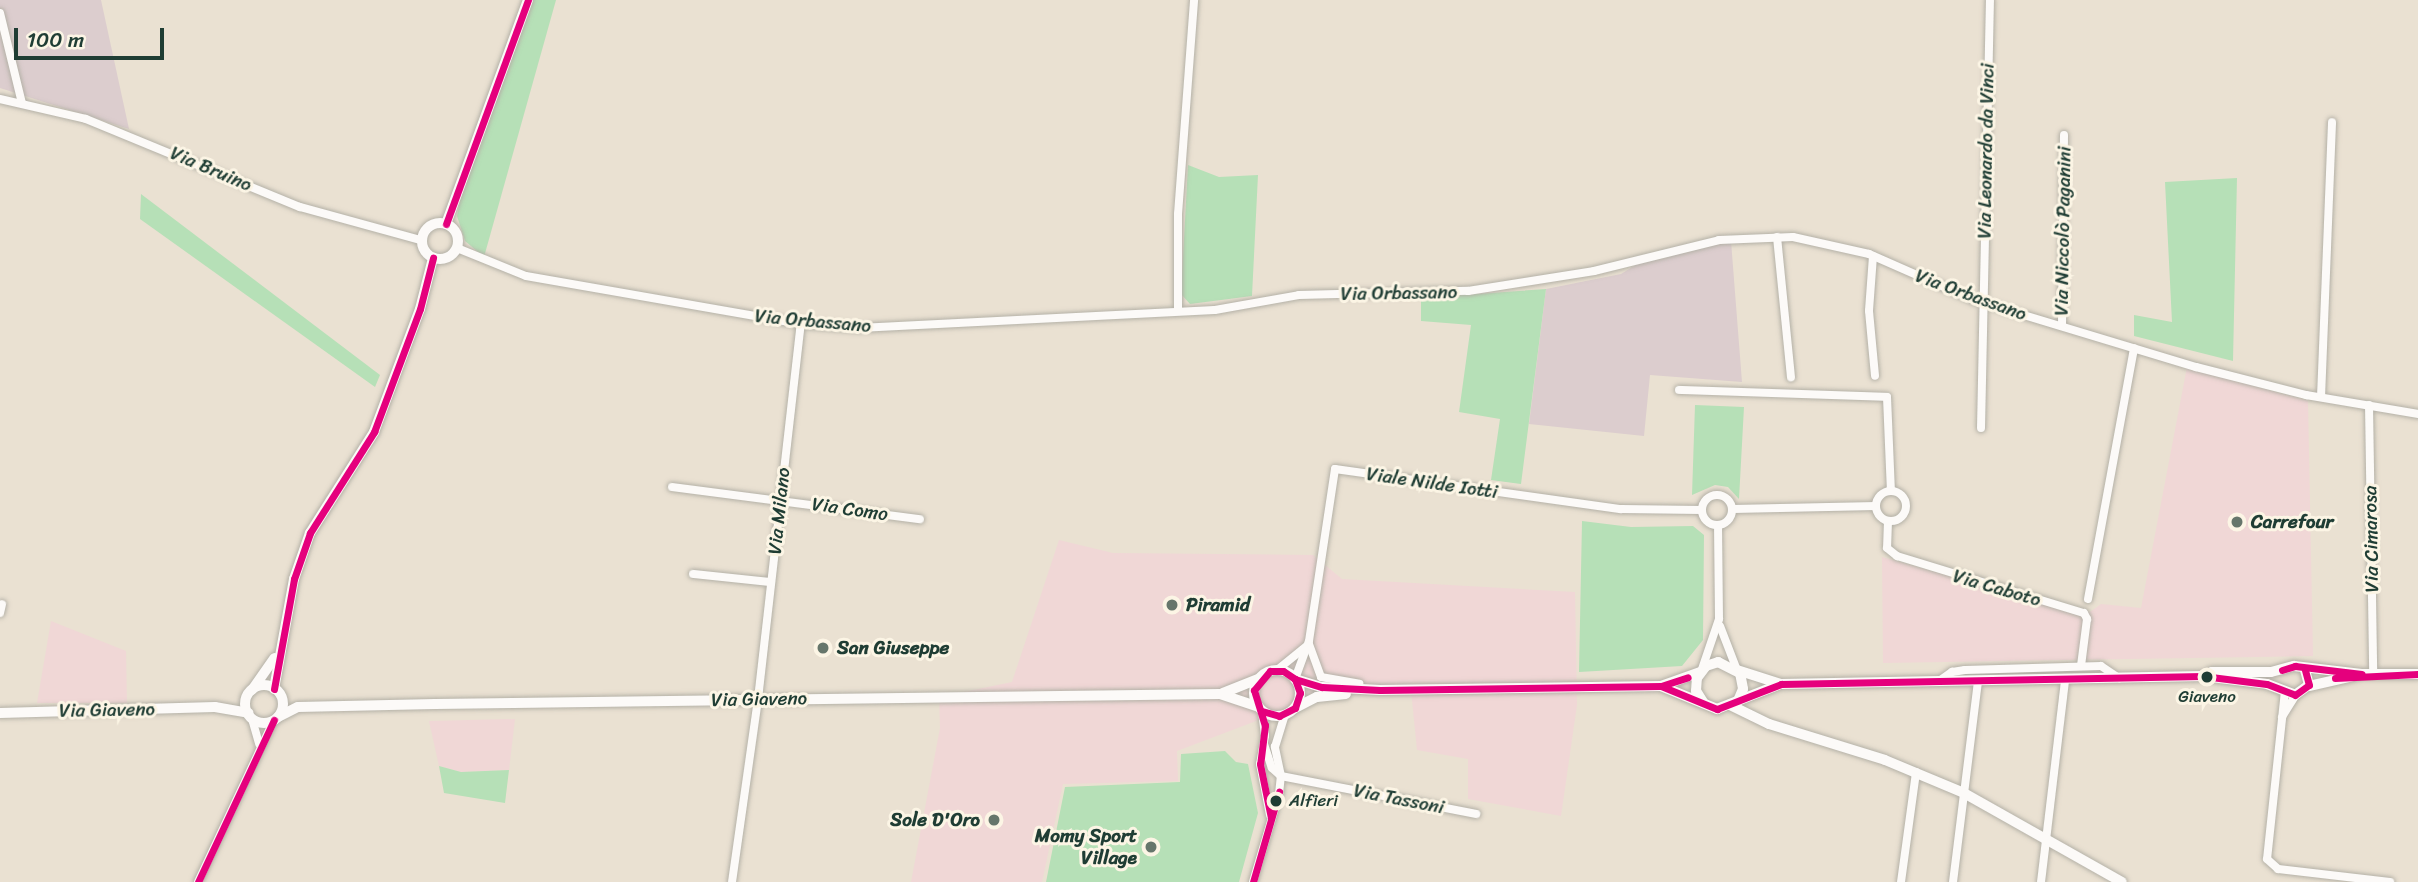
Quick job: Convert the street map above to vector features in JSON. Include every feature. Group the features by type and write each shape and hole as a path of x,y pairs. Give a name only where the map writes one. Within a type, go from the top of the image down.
{"main road":[{"path":"1277,670 1322,687 1380,690 1661,686 1700,672 1718,662 1781,684 2121,679 2203,676 2297,666 2305,670 2418,674"},
{"path":"2284,690 2281,678 2286,669"},
{"name":"Via Giaveno","path":"1220,694 1277,670"},
{"path":"1735,704 1744,685 1737,670"},
{"path":"2305,670 2309,686"},
{"path":"1700,672 1696,691 1703,702"},
{"path":"2203,676 2284,690 2296,695 2309,686 2367,674"},
{"path":"1260,678 1254,696 1260,709"},
{"path":"1290,711 1300,693 1295,679"},
{"path":"1661,686 1717,709 1781,684"},
{"path":"1290,711 1317,697 1380,690"},
{"path":"277,692 298,707"},
{"path":"276,718 277,692"},
{"name":"Via Giaveno","path":"215,707 249,694 277,692"},
{"path":"249,694 250,716"},
{"name":"Via Giaveno","path":"0,712 215,707 250,716 262,723 298,707 1220,694 1260,709 1290,711"},
{"path":"1735,704 1769,724 1916,772 1964,793 2047,836 2122,882"}],"street":[{"path":"446,224 527,0"},
{"path":"1178,311 1178,214 1194,0"},
{"name":"Via Leonardo da Vinci","path":"1981,428 1990,0"},
{"path":"0,13 22,103"},
{"name":"Via Bruino","path":"0,99 134,136 300,207 421,240"},
{"path":"2321,397 2332,122"},
{"name":"Via Niccolò Paganini","path":"2062,326 2064,135"},
{"path":"446,224 458,237 457,248 449,257 433,258 424,251 421,240 430,226 446,224"},
{"path":"1777,237 1791,377"},
{"name":"Via Orbassano","path":"457,248 526,276 801,324 859,328 1215,310 1299,295 1468,291 1594,271 1720,240 1777,237 1832,243 1873,256 1982,302 2134,348 2321,397 2418,414"},
{"path":"1873,256 1869,311 1875,376"},
{"path":"277,692 278,648 310,534 374,432 420,309 433,258"},
{"name":"Via Milano","path":"732,882 758,699 801,324"},
{"path":"2088,599 2134,348"},
{"path":"1679,390 1886,397 1891,491"},
{"name":"Via Cimarosa","path":"2367,674 2369,405"},
{"name":"Viale Nilde Iotti","path":"1309,641 1335,469 1621,509 1702,510 1706,499 1718,494 1730,500 1733,509 1876,506"},
{"name":"Via Como","path":"672,487 920,519"},
{"path":"1891,491 1901,494 1906,506 1901,518 1888,521 1879,516 1876,506 1882,494 1891,491"},
{"path":"1702,510 1708,521 1718,525 1729,520 1733,509"},
{"name":"Via Caboto","path":"1888,521 1887,548 1897,556 2084,613 2087,619 2081,666"},
{"path":"1700,672 1711,652 1719,619 1718,525"},
{"path":"693,574 771,582"},
{"path":"1719,619 1737,670"},
{"path":"1277,670 1309,641"},
{"path":"1295,679 1309,641"},
{"path":"1309,641 1321,677 1380,690"},
{"path":"249,694 278,648"},
{"path":"1938,682 1951,672 1965,670 2081,666 2101,666 2121,679"},
{"path":"2041,882 2065,680"},
{"path":"1954,882 1978,681"},
{"path":"2284,690 2266,856 2269,863 2281,870 2390,882"},
{"path":"2282,718 2296,695"},
{"path":"1260,709 1264,744 1272,768 1281,776"},
{"path":"1253,882 1281,776 1275,747 1290,711"},
{"path":"250,716 259,744"},
{"path":"198,882 259,744 276,718"},
{"path":"1264,744 1260,764 1271,818"},
{"path":"1901,882 1916,772"},
{"name":"Via Tassoni","path":"1281,776 1476,814"}],"shaded area":[{"path":"0,0 101,0 129,129 0,88"},
{"path":"1731,241 1742,382 1650,375 1644,436 1529,424 1546,289 1621,274 1642,261"},
{"path":"2187,367 2308,401 2313,656 1883,663 1882,557 2086,615 2101,604 2141,608"},
{"path":"1059,540 1113,553 1313,555 1342,579 1575,592 1577,705 1561,816 1468,799 1468,759 1417,750 1411,690 1317,698 1177,751 1178,781 1063,784 1042,882 911,882 940,728 939,697 1012,682"},
{"path":"51,621 126,651 127,703 37,703"},
{"path":"515,719 509,770 461,772 439,766 429,721"}],"green space":[{"path":"532,0 556,0 484,257 465,241 457,216 461,196"},
{"path":"1188,165 1219,177 1258,175 1252,296 1190,304 1181,294"},
{"path":"2237,178 2233,361 2134,336 2134,315 2172,322 2165,182"},
{"path":"141,194 380,375 375,387 140,219"},
{"path":"1546,289 1521,484 1491,480 1500,419 1459,412 1471,325 1421,321 1421,298"},
{"path":"1695,405 1744,407 1739,499 1728,487 1715,485 1692,495"},
{"path":"1582,521 1631,527 1693,526 1704,535 1703,640 1682,666 1579,672"},
{"name":"Momy Sport Village","path":"1225,751 1236,762 1248,764 1258,813 1239,882 1046,882 1065,787 1180,782 1181,754"},
{"path":"439,766 461,772 509,770 505,803 444,793"}],"transit line":[{"path":"446,224 528,0"},
{"path":"274,689 294,579 310,533 374,432 420,309 433,258"},
{"path":"2282,670 2295,666 2362,674"},
{"path":"1661,686 1717,709 1781,684 2203,676 2267,684 2295,695 2309,685 2305,670"},
{"path":"1262,711 1279,716 1295,708 1300,693 1295,679 1283,671 1270,671 1254,690 1265,725 1260,764 1271,818"},
{"path":"2335,678 2418,674"},
{"path":"1295,679 1322,687 1380,690 1661,686 1688,677"},
{"path":"198,882 274,720"},
{"path":"1253,882 1279,792"}],"place":[{"name":"Carrefour","path":"2237,522"},
{"name":"Piramid","path":"1172,605"},
{"name":"San Giuseppe","path":"823,648"},
{"name":"Giaveno","path":"2207,677"},
{"name":"Alfieri","path":"1276,801"},
{"name":"Sole D'Oro","path":"994,820"},
{"name":"Momy Sport Village","path":"1151,847"}]}
